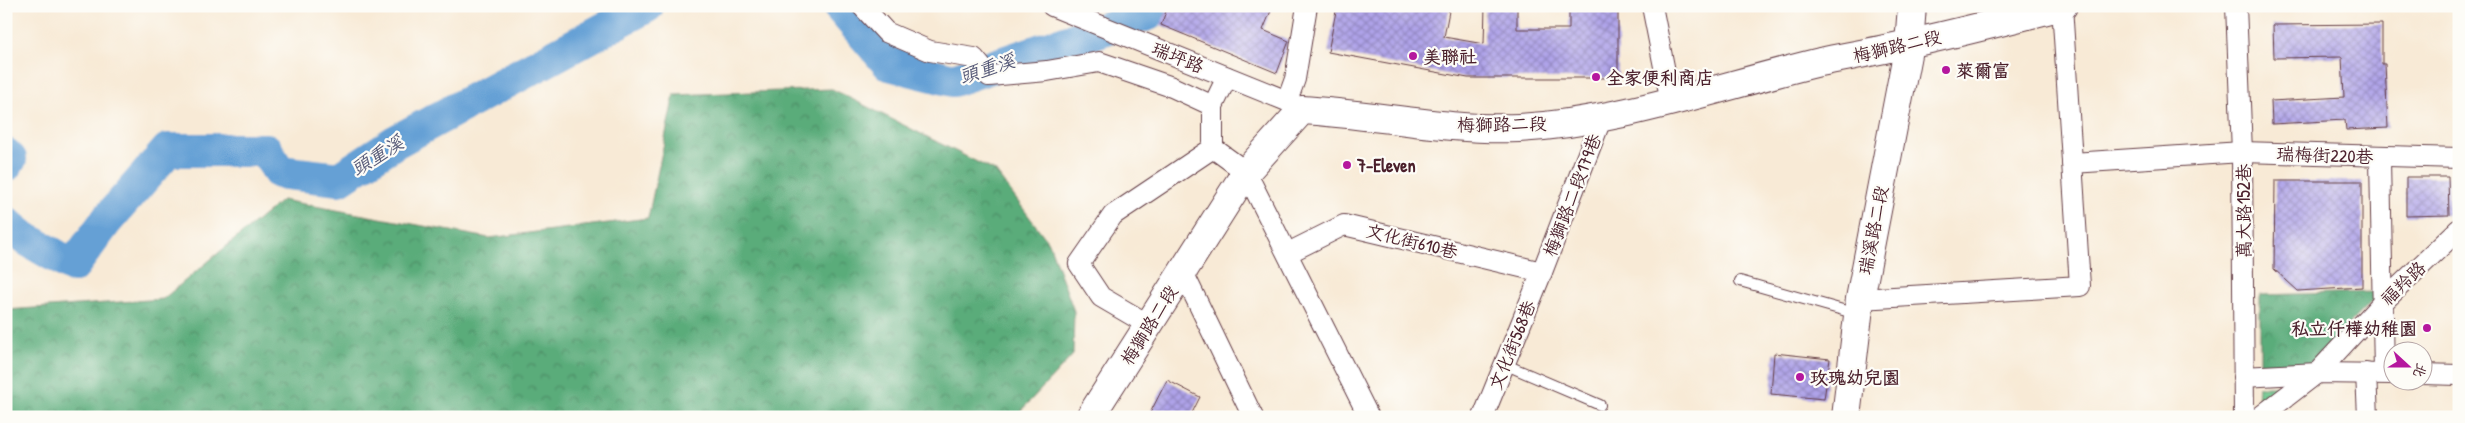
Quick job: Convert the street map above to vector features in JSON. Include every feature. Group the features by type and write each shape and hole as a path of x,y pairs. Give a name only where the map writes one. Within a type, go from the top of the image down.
{"street":[{"path":"862,6 886,32 930,51 974,58 989,76 1047,71 1099,62 1172,86 1213,106"},
{"name":"瑞坪路","path":"1052,6 1294,106"},
{"path":"1294,106 1295,79 1307,6"},
{"path":"1652,6 1670,102"},
{"name":"瑞溪路二段","path":"1846,417 1859,306 1909,44 1912,6"},
{"path":"1859,306 2080,286 2062,6"},
{"name":"梅獅路二段","path":"1090,417 1246,172 1294,106 1426,125 1519,128 1602,117 1670,102 1819,62 1909,44 2062,6"},
{"name":"萬大路152巷","path":"2236,6 2242,152 2244,417"},
{"path":"1214,148 1213,106 1227,77"},
{"name":"梅獅路二段179巷","path":"1542,272 1602,117"},
{"path":"1214,148 1246,172 1369,417"},
{"path":"1149,325 1101,296 1079,264 1113,215 1214,148"},
{"name":"瑞梅街220巷","path":"2072,163 2242,152 2380,158 2459,158"},
{"path":"2368,417 2381,373 2383,302 2380,158"},
{"name":"文化街610巷","path":"1288,254 1344,225 1542,272"},
{"name":"福羚路","path":"2260,417 2317,373 2383,302 2459,229"},
{"path":"1183,272 1253,417"},
{"name":"文化街568巷","path":"1483,417 1542,272"},
{"path":"2243,377 2317,373 2381,373"},
{"path":"2432,374 2459,374"}],"lane":[{"path":"1740,281 1859,306"},
{"path":"1504,364 1600,405"}],"green space":[{"path":"832,89 995,171 1049,243 1074,311 1073,355 1015,417 6,417 6,310 163,299 282,200 489,238 648,218 674,95"},
{"path":"2375,292 2375,298 2311,365 2260,365 2260,295"},
{"path":"2258,386 2278,386 2257,405"}],"building":[{"path":"1168,6 1273,6 1263,30 1289,41 1277,73 1161,25"},
{"path":"1337,6 1450,6 1444,37 1484,44 1485,6 1517,6 1517,29 1569,29 1569,6 1618,6 1618,78 1468,78 1328,52"},
{"path":"2382,24 2382,64 2385,64 2388,128 2346,130 2345,120 2272,124 2271,101 2344,97 2342,57 2274,58 2273,25"},
{"path":"2406,177 2448,177 2449,215 2406,216"},
{"path":"2275,181 2362,181 2362,287 2298,291 2274,269"},
{"name":"玫瑰幼兒園","path":"1774,353 1830,359 1824,399 1771,394"},
{"path":"1167,380 1200,397 1190,417 1148,417"}],"waterway":[{"name":"頭重溪","path":"6,223 23,237 73,266 107,220 168,150 266,150 279,172 339,179 395,142 647,6"},
{"name":"頭重溪","path":"839,6 889,64 953,80 1148,14 1151,6"},
{"name":"頭重溪","path":"6,155 10,159 6,165"}],"place":[{"name":"美聯社","path":"1413,56"},
{"name":"萊爾富","path":"1946,70"},
{"name":"全家便利商店","path":"1596,77"},
{"name":"7-Eleven","path":"1347,165"},
{"name":"私立仟樺幼稚園","path":"2427,328"},
{"name":"玫瑰幼兒園","path":"1800,377"}]}
